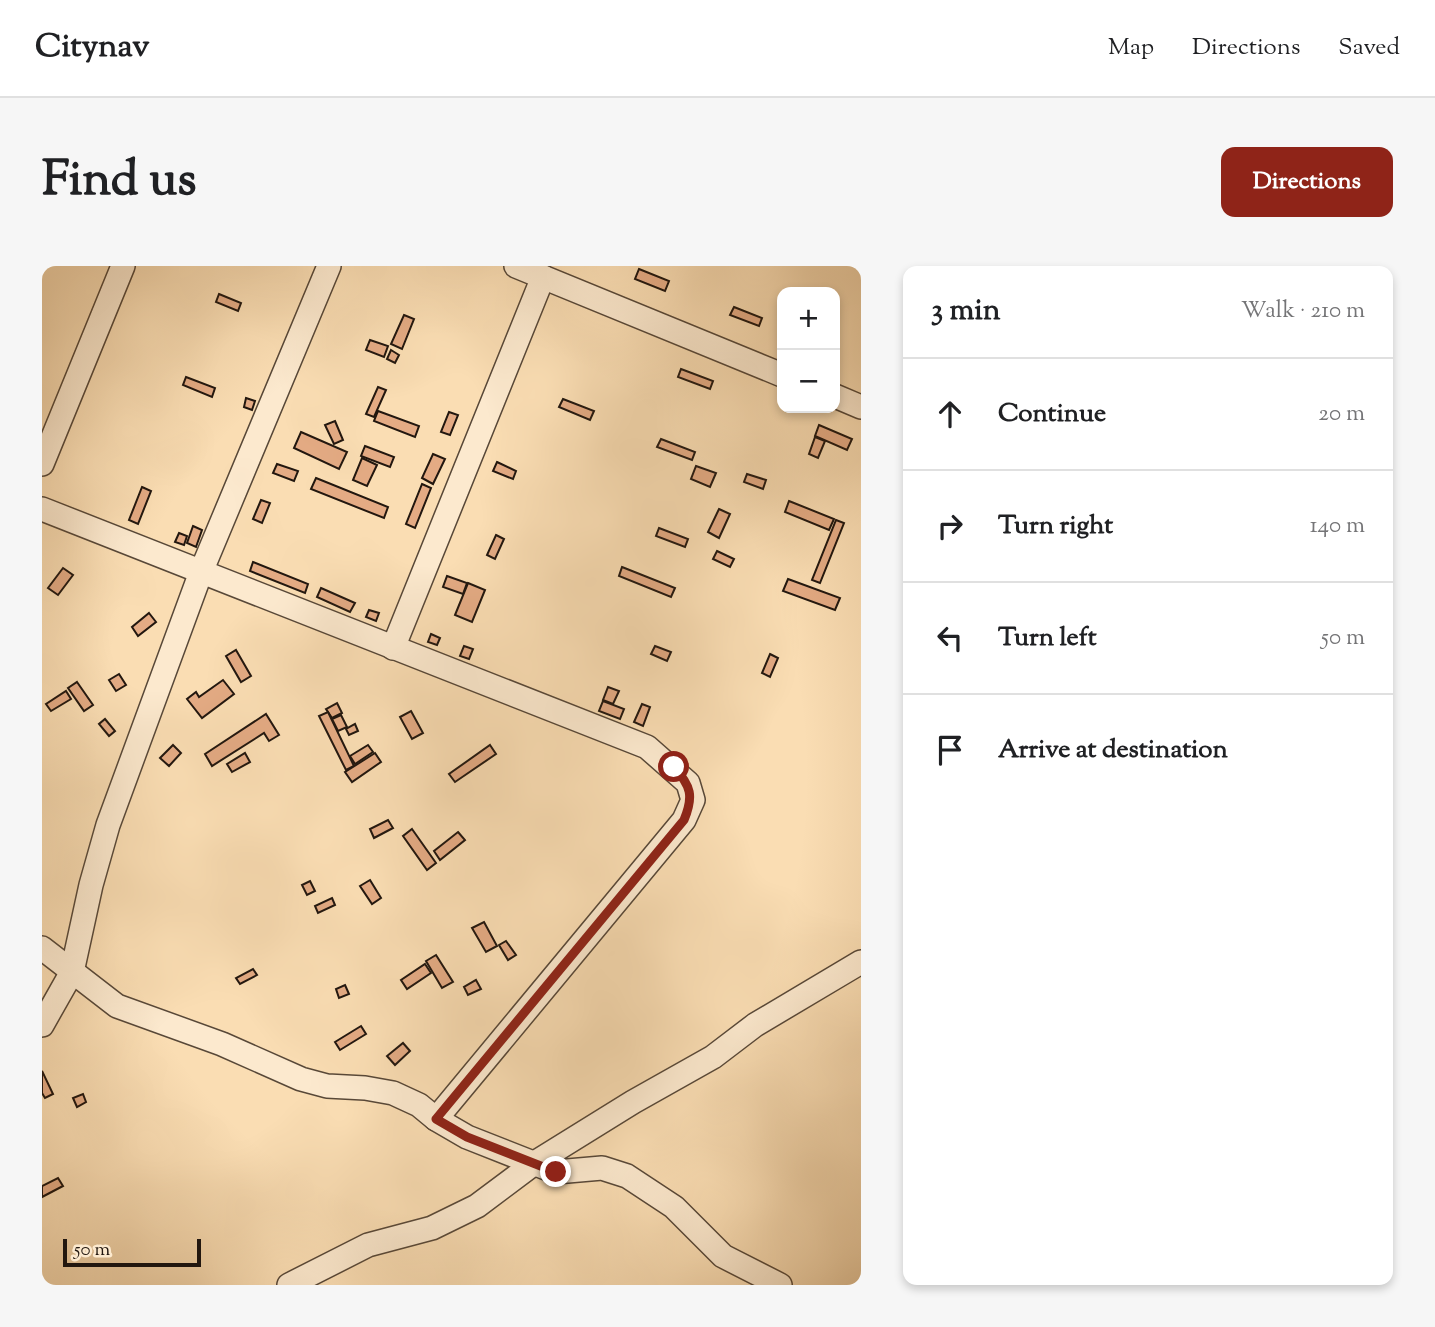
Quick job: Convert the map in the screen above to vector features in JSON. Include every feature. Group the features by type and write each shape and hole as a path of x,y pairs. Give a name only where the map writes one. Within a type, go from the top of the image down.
{"street":[{"path":"42,464 123,266"},
{"path":"42,1025 72,972 90,884 108,825 201,572 329,266"},
{"path":"516,266 777,373"},
{"path":"393,648 543,277"},
{"path":"840,398 861,407"},
{"path":"42,509 647,747 688,783 693,800 684,820 436,1119"},
{"path":"42,948 117,1006 222,1044 301,1079 327,1086 365,1087 393,1093 419,1105 436,1119 467,1137 556,1172 602,1168 627,1176 674,1207 723,1256 780,1285"},
{"path":"289,1285 368,1245 432,1228 477,1206 533,1164 633,1102 713,1057 755,1025 861,962"}],"building":[{"path":"639,269 669,281 665,291 635,279"},
{"path":"219,294 241,303 238,311 216,302"},
{"path":"734,307 762,318 759,326 730,315"},
{"path":"404,315 414,319 402,349 391,344"},
{"path":"370,340 388,346 384,357 366,350"},
{"path":"391,350 399,355 395,363 387,359"},
{"path":"681,369 713,381 710,389 678,377"},
{"path":"186,377 215,388 212,397 183,385"},
{"path":"378,387 386,390 374,417 366,414"},
{"path":"246,398 255,401 252,410 244,407"},
{"path":"563,399 594,411 590,420 559,407"},
{"path":"378,411 419,426 415,437 374,421"},
{"path":"449,412 458,415 450,435 441,432"},
{"path":"335,421 343,440 334,444 325,425"},
{"path":"819,425 852,439 847,450 815,436"},
{"path":"301,432 347,452 339,469 294,448"},
{"path":"815,437 825,441 818,458 809,454"},
{"path":"661,439 695,452 692,460 657,447"},
{"path":"365,446 394,457 390,467 361,456"},
{"path":"433,454 445,459 433,484 422,478"},
{"path":"362,458 377,465 367,486 353,480"},
{"path":"497,462 516,471 513,479 493,471"},
{"path":"277,464 298,471 294,481 273,473"},
{"path":"696,466 716,473 710,487 691,479"},
{"path":"747,474 766,480 763,489 744,482"},
{"path":"316,478 388,507 384,518 311,489"},
{"path":"422,484 431,488 415,528 406,524"},
{"path":"142,487 151,491 138,524 129,520"},
{"path":"261,500 270,503 262,523 253,519"},
{"path":"789,501 834,519 829,530 785,512"},
{"path":"719,509 730,514 719,538 708,532"},
{"path":"836,520 844,523 820,583 812,580"},
{"path":"193,526 202,530 196,547 187,543"},
{"path":"659,528 688,539 685,547 656,536"},
{"path":"179,533 187,536 184,545 175,542"},
{"path":"496,535 504,539 495,559 487,555"},
{"path":"717,551 734,559 730,567 713,559"},
{"path":"253,562 308,584 305,593 250,571"},
{"path":"622,567 675,588 671,597 619,576"},
{"path":"63,568 73,575 58,595 48,588"},
{"path":"447,576 467,583 463,594 443,587"},
{"path":"788,579 840,598 835,610 783,591"},
{"path":"468,583 485,590 472,622 455,615"},
{"path":"321,588 355,603 350,612 317,597"},
{"path":"369,610 379,613 376,621 366,617"},
{"path":"149,613 156,622 138,636 132,627"},
{"path":"431,634 440,638 437,645 428,642"},
{"path":"464,646 473,649 469,659 460,656"},
{"path":"655,646 671,652 667,661 651,654"},
{"path":"236,650 251,676 241,682 226,656"},
{"path":"770,654 778,658 770,677 762,673"},
{"path":"119,674 126,685 116,691 109,680"},
{"path":"223,680 234,694 202,718 187,699 196,692 199,697"},
{"path":"77,682 93,705 84,711 68,688"},
{"path":"608,687 619,691 613,704 603,700"},
{"path":"66,691 71,699 51,711 46,704"},
{"path":"603,701 624,709 620,719 599,711"},
{"path":"337,703 342,713 332,718 326,709"},
{"path":"642,704 650,707 643,726 634,722"},
{"path":"411,711 423,733 412,739 400,717"},
{"path":"328,712 354,766 346,770 319,716"},
{"path":"266,714 279,735 269,741 264,733 212,766 205,754"},
{"path":"341,715 347,727 338,731 332,719"},
{"path":"105,719 115,731 109,736 99,724"},
{"path":"355,724 358,731 349,735 346,729"},
{"path":"173,745 181,753 169,766 160,758"},
{"path":"368,745 373,752 355,764 350,756"},
{"path":"490,745 496,754 455,782 449,774"},
{"path":"245,753 250,762 232,772 227,764"},
{"path":"375,753 381,762 352,782 345,772"},
{"path":"388,820 393,828 374,838 370,829"},
{"path":"412,829 436,863 427,870 403,836"},
{"path":"458,832 465,840 440,860 434,851"},
{"path":"370,880 381,898 372,904 360,886"},
{"path":"310,881 315,891 307,895 302,885"},
{"path":"332,898 335,905 318,913 315,906"},
{"path":"484,922 497,946 486,952 472,928"},
{"path":"506,941 516,955 508,960 499,945"},
{"path":"436,955 453,982 442,988 426,961"},
{"path":"425,964 431,973 407,989 401,980"},
{"path":"253,969 257,975 240,984 236,978"},
{"path":"476,980 481,989 468,995 464,987"},
{"path":"345,985 349,994 339,998 336,989"},
{"path":"361,1026 366,1034 340,1050 335,1042"},
{"path":"403,1043 410,1051 395,1065 387,1056"},
{"path":"42,1071 53,1094 45,1098 42,1093"},
{"path":"83,1094 86,1102 77,1107 73,1098"},
{"path":"58,1178 63,1186 42,1197 42,1186"}],"route":[{"path":"556,1172 467,1137 436,1119 520,1014 684,820 693,800 688,783 674,767"}]}
